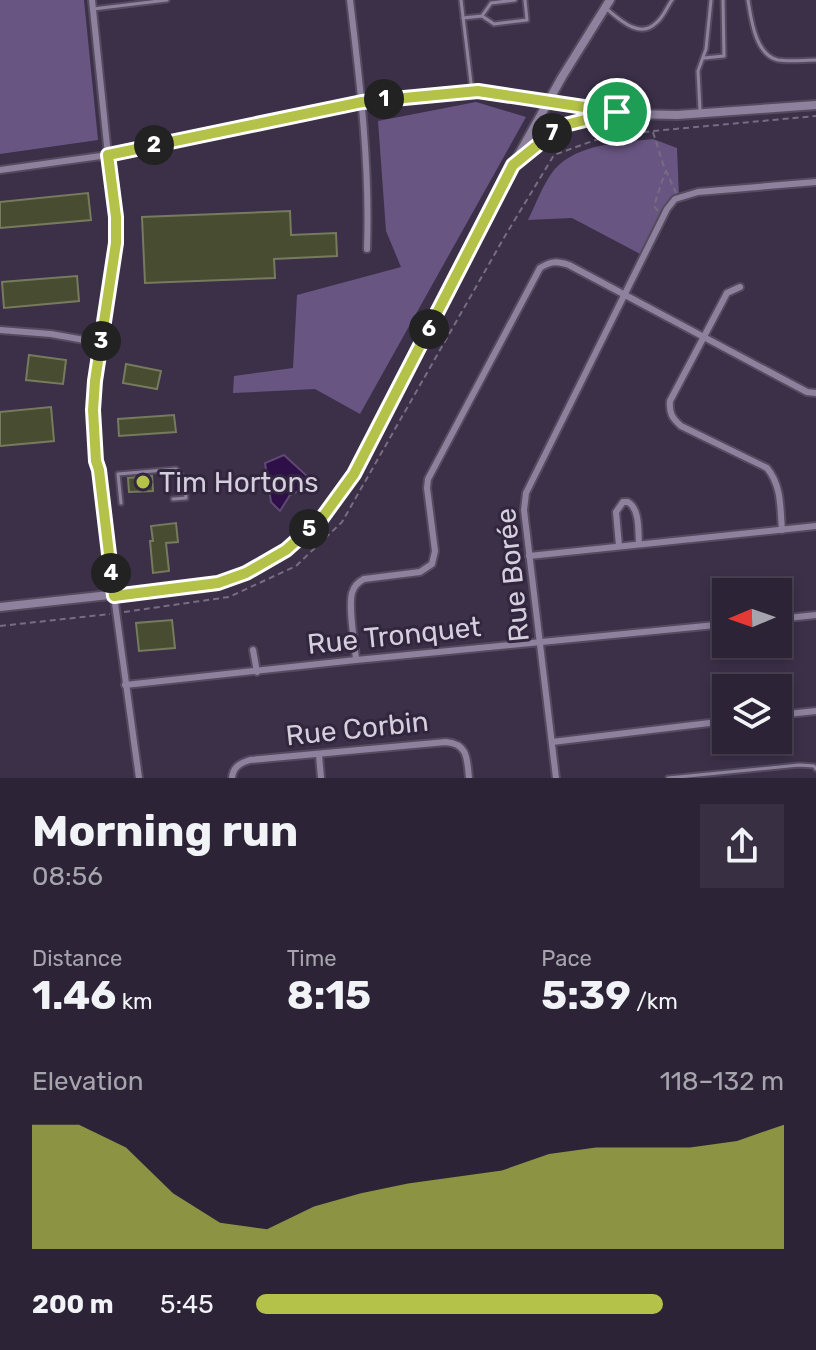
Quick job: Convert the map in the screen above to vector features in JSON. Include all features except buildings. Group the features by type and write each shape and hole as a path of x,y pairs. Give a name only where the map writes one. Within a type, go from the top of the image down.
{"street":[{"path":"92,0 116,217 116,243 93,410 96,461 139,778"},
{"path":"350,0 367,175 367,249"},
{"path":"0,607 218,583 246,573 286,550 322,518 354,474 513,165 607,4"},
{"path":"0,170 108,155 362,102 472,91 617,112 677,115 816,105"},
{"path":"513,165 561,126 617,112"},
{"path":"679,198 698,192 816,182"},
{"name":"Rue Borée","path":"556,778 524,510 526,493 667,209 679,198"},
{"path":"356,660 351,605 353,589 364,579 420,572 432,564 435,551 428,479 540,268 548,263 562,263 807,392 816,393"},
{"path":"740,287 727,293 670,401 671,416 681,426 767,468 773,474 779,490 782,530"},
{"path":"0,330 51,334 101,343"},
{"path":"619,546 616,512 623,502 634,505 639,544"},
{"path":"529,556 816,526"},
{"path":"792,618 816,615"},
{"name":"Rue Tronquet","path":"125,685 712,625"},
{"path":"253,650 257,672"},
{"path":"792,714 816,711"},
{"path":"552,742 712,723"},
{"name":"Rue Corbin","path":"232,778 240,763 250,760 446,742 453,742 464,751 469,778"},
{"path":"319,755 321,778"}],"lane":[{"path":"93,9 167,0"},
{"path":"461,0 472,91"},
{"path":"482,16 491,3 515,0"},
{"path":"463,18 482,16 494,24 527,20 525,0"},
{"path":"607,4 626,25 643,29 657,23 672,0"},
{"path":"700,115 698,71 704,58 711,0"},
{"path":"704,58 724,56 723,0"},
{"path":"748,0 754,32 764,52 775,60 816,60"},
{"path":"121,503 118,474 176,469 184,478 186,498 173,499"},
{"path":"668,778 714,776 799,765 814,766 816,769"}],"path":[{"path":"653,131 679,198"},
{"path":"662,219 654,206 666,170"}],"shaded area":[{"path":"0,0 84,0 98,140 0,154"},
{"path":"476,102 526,117 360,414 315,389 233,393 234,376 293,368 297,295 401,267 386,231 378,121"},
{"path":"653,139 677,148 679,198 675,199 644,256 572,218 528,220 546,181 564,161 587,149"},
{"path":"284,455 307,476 305,488 290,495 280,511 271,502 265,463"}],"place":[{"name":"Tim Hortons","path":"143,482"}],"route":[{"path":"478,91 507,94 617,112 561,126 513,165 354,474 322,518 286,550 246,573 218,583 114,596 96,461 93,410 116,243 108,155 362,102 447,93 478,91"}]}
